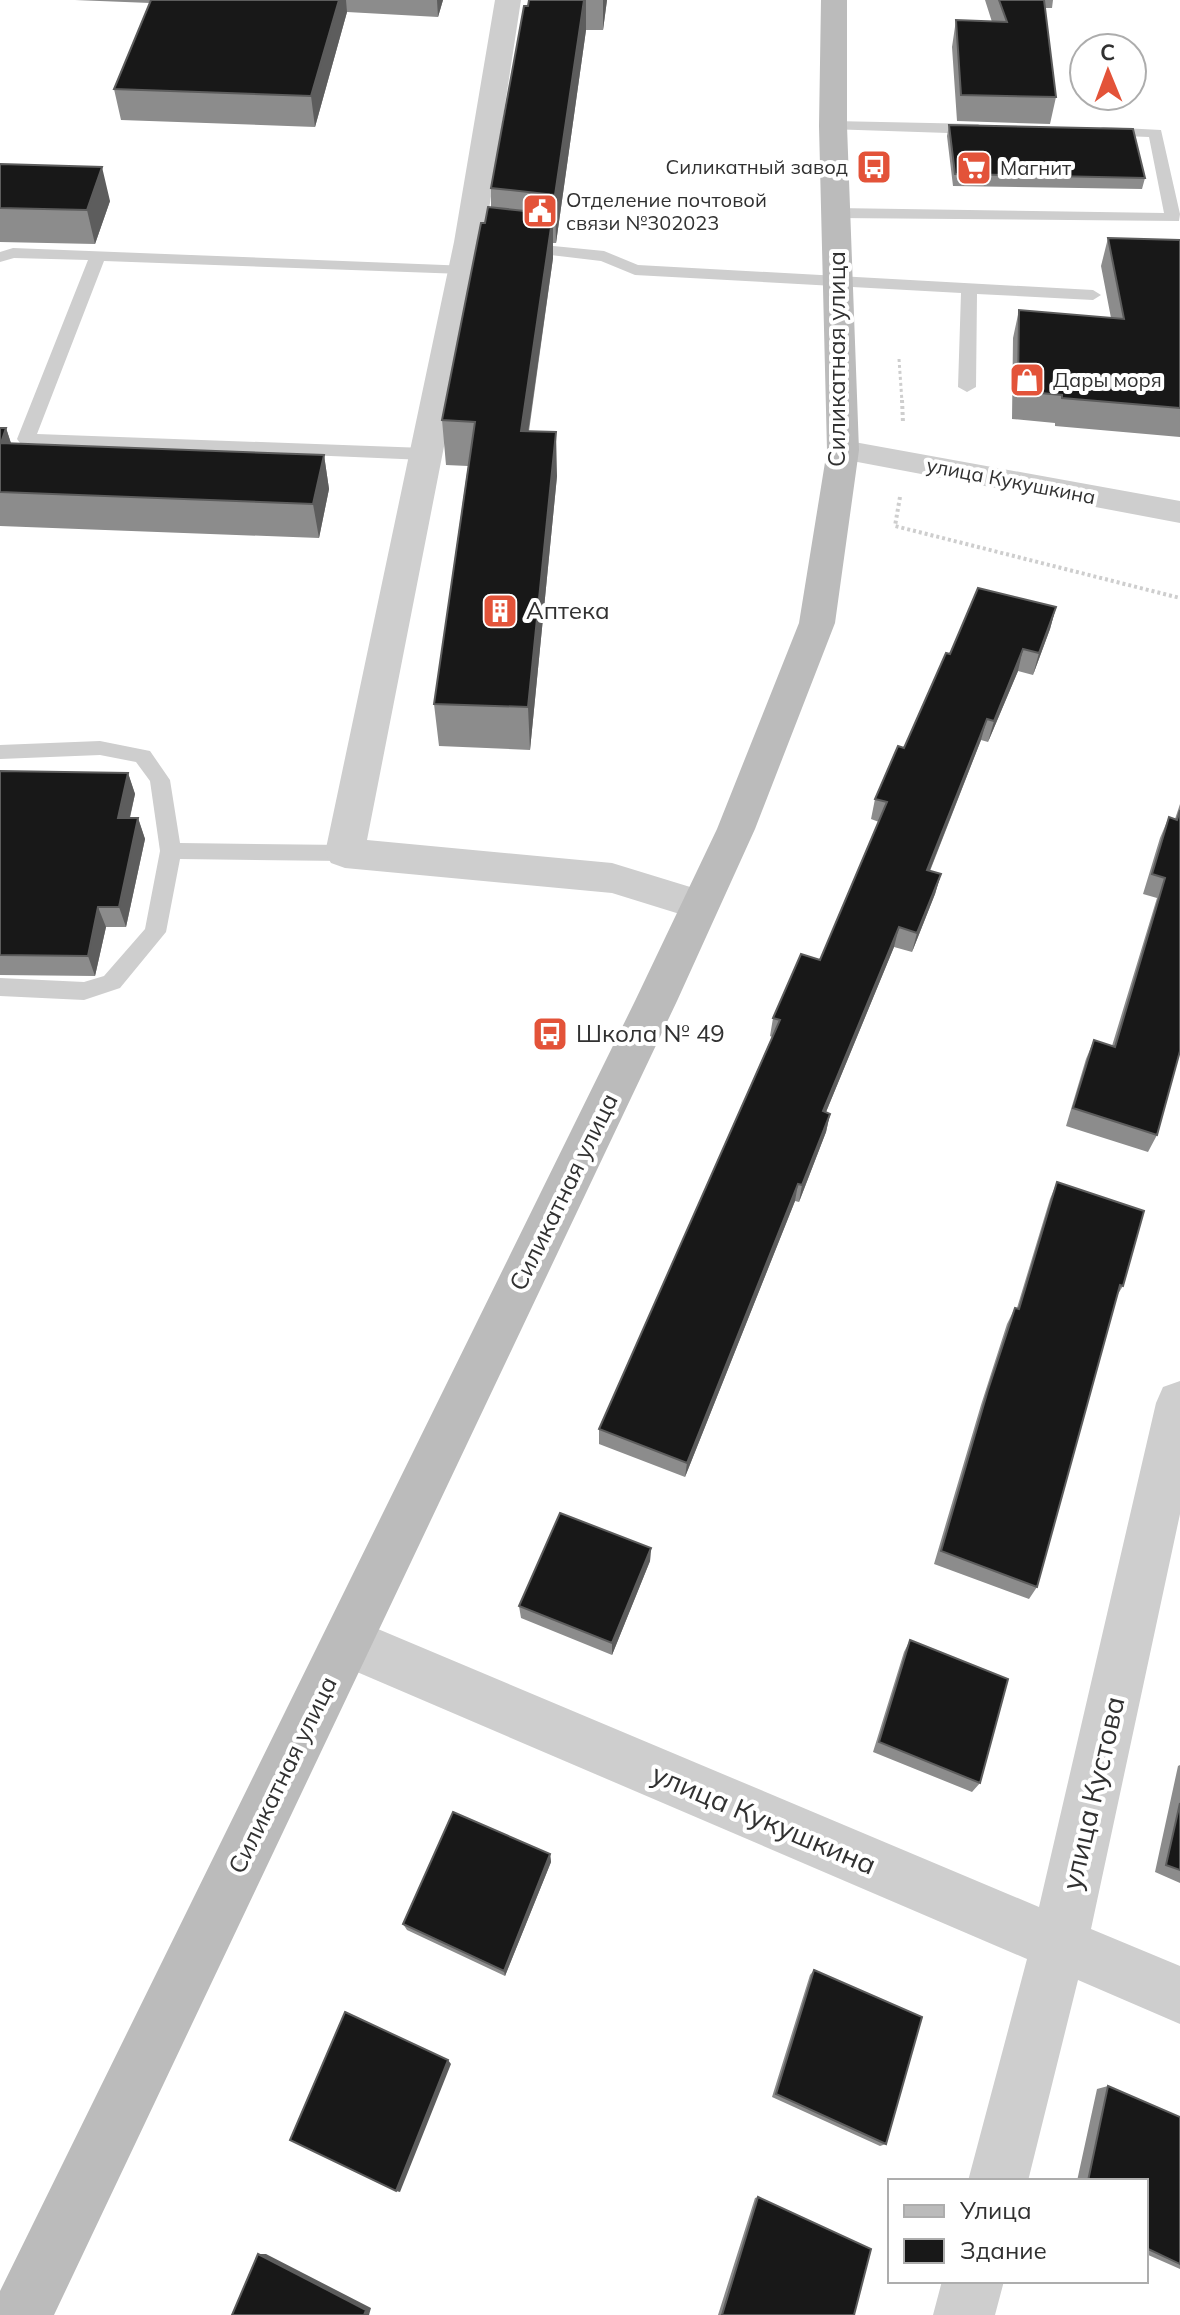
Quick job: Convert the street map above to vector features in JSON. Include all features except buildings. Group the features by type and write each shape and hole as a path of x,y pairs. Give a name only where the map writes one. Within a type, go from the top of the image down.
{"street":[{"path":"508,0 479,250 425,454 345,853 612,878 699,905"},
{"name":"Силикатная улица","path":"21,2315 736,829 817,623 843,450 833,126 834,0"},
{"name":"улица Кукушкина","path":"843,450 1180,512"},
{"name":"улица Кустова","path":"999,2179 1059,1944 1180,1403"},
{"name":"улица Кукушкина","path":"347,1642 1180,1995"},
{"path":"964,2315 972,2283"}],"lane":[{"path":"833,126 1002,130"},
{"path":"836,213 1173,218 1156,133 1079,131"},
{"path":"0,257 13,253 98,256 479,250 604,256 635,270 1093,295"},
{"path":"98,256 20,438 425,454"},
{"path":"967,387 969,287"},
{"path":"0,752 100,748 143,756 160,780 171,851 155,932 112,982 84,991 0,987"},
{"path":"171,851 345,853"}],"path":[{"path":"899,359 906,461 895,526 1180,598"}],"place":[{"name":"Силикатный завод","path":"874,167"},
{"name":"Магнит","path":"974,168"},
{"name":"Отделение почтовой связи №302023","path":"540,211"},
{"name":"Дары моря","path":"1027,380"},
{"name":"Аптека","path":"500,611"},
{"name":"Школа № 49","path":"550,1034"}]}
